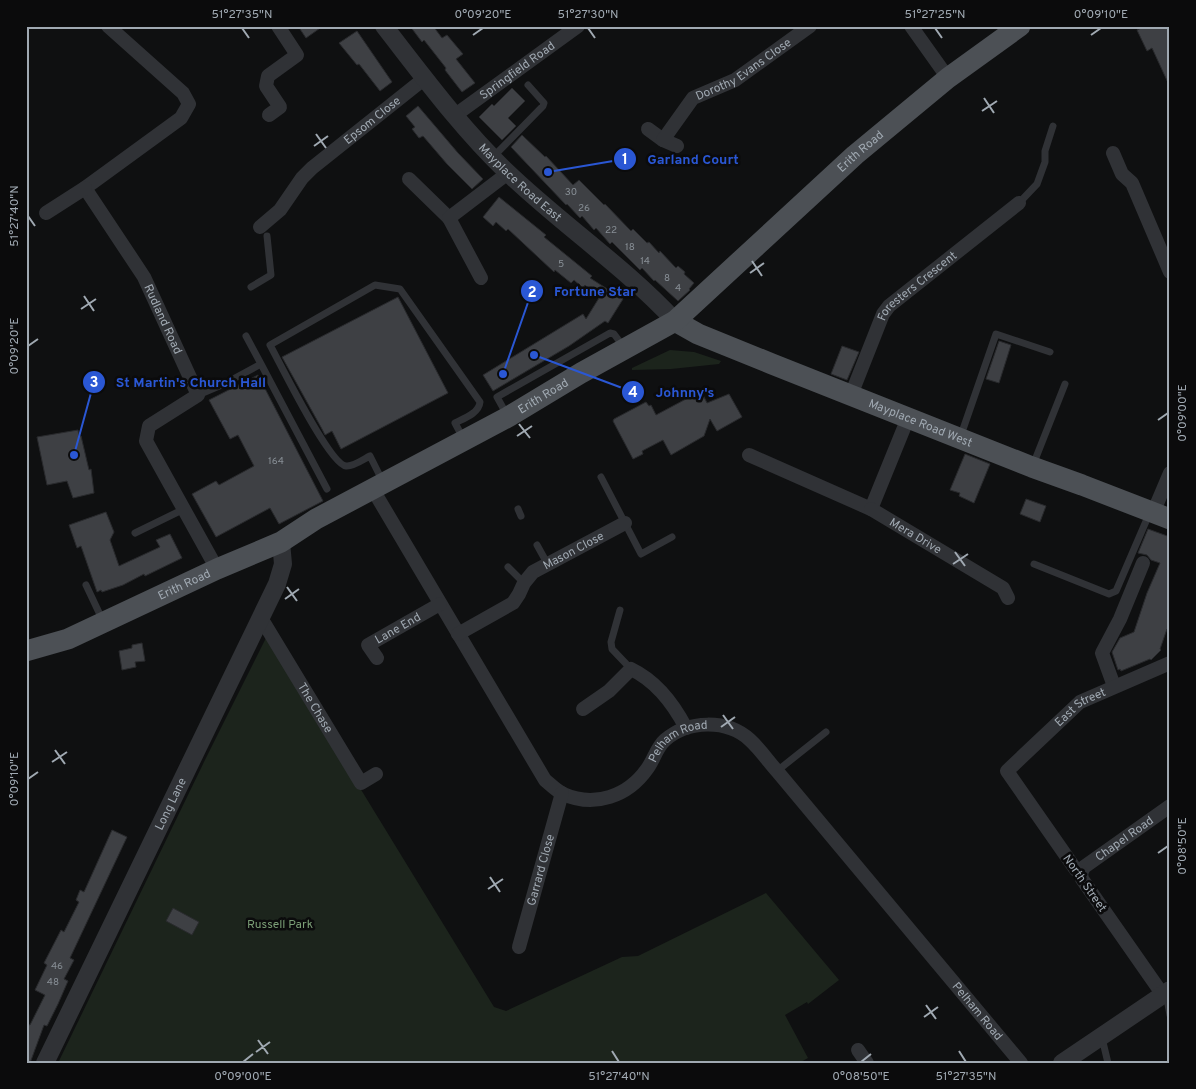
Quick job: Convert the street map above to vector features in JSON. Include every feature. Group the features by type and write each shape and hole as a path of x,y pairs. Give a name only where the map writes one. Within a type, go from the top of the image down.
{"main road":[{"name":"Erith Road","path":"26,651 68,640 217,569 281,542 316,519 508,417 675,321 855,155 948,78 1020,26"},
{"name":"Mayplace Road West","path":"675,321 698,334 1158,515"}],"street":[{"path":"46,214 181,118 189,104 182,93 108,26"},
{"path":"269,115 280,107 266,86 268,76 297,55 278,26"},
{"name":"Mayplace Road East","path":"384,26 454,116 508,173 643,288 675,321"},
{"name":"Springfield Road","path":"454,116 578,26"},
{"name":"Dorothy Evans Close","path":"663,140 693,98 735,80 810,26"},
{"path":"911,26 948,78"},
{"name":"Epsom Close","path":"260,227 280,210 302,178 312,168 425,78"},
{"path":"648,129 663,140 677,146"},
{"path":"1113,153 1122,174 1132,183 1170,272"},
{"path":"450,218 508,173"},
{"path":"408,179 450,218 481,278"},
{"name":"Rudland Road","path":"85,188 144,277 198,395"},
{"name":"Foresters Crescent","path":"851,395 883,314 889,306 1018,203"},
{"path":"198,395 149,426 146,441 217,569"},
{"path":"871,509 908,418"},
{"name":"Mera Drive","path":"749,455 871,509 1003,588 1008,598"},
{"path":"1158,515 1170,473"},
{"name":"Pelham Road","path":"378,485 440,604 545,780 562,793 581,799 600,800 624,792 636,783 648,768 664,741 686,728 704,724 723,726 738,732 749,739 777,771 1021,1063"},
{"name":"Mason Close","path":"458,634 512,603 532,572 625,523"},
{"name":"Long Lane","path":"45,1063 261,618 283,564 281,542"},
{"path":"1114,686 1102,653 1120,619 1143,563"},
{"name":"Lane End","path":"377,658 368,645 440,604"},
{"name":"The Chase","path":"261,618 361,783 376,774"},
{"name":"East Street","path":"1007,771 1080,702 1170,663"},
{"path":"583,709 609,691 631,669 643,674 666,695 678,711 686,728"},
{"name":"North Street","path":"1007,771 1076,870 1081,873 1082,879 1166,992"},
{"name":"Garrard Close","path":"519,947 562,793"},
{"name":"Chapel Road","path":"1081,873 1084,867 1170,806"},
{"path":"1062,1063 1166,992"},
{"path":"858,1050 866,1063"}],"lane":[{"path":"493,157 543,106 544,103 528,86"},
{"path":"1018,203 1037,184 1045,162 1045,151 1053,126"},
{"path":"250,287 271,275 260,227"},
{"path":"378,485 370,456 346,466 342,464 322,441 270,345 375,285 400,289 480,402 479,407 474,413 455,423 464,440"},
{"path":"960,438 996,334 1050,352"},
{"path":"246,336 327,489"},
{"path":"198,395 224,384 261,364"},
{"path":"1032,467 1065,384"},
{"path":"601,477 641,554 672,538"},
{"path":"135,533 184,509"},
{"path":"1034,564 1108,594 1113,593 1116,591 1158,515"},
{"path":"537,545 548,563"},
{"path":"508,567 524,583"},
{"path":"86,585 104,623"},
{"path":"620,610 610,642 612,649 631,669"},
{"path":"777,771 826,732"},
{"path":"1166,992 1170,1016"},
{"path":"1102,1037 1108,1063"}],"green space":[{"path":"670,350 694,352 721,361 719,364 671,369 632,370 632,368"},
{"name":"Russell Park","path":"267,636 494,1007 506,1011 622,957 638,956 766,893 839,980 808,1004 807,1002 785,1015 808,1058 799,1063 58,1063"}],"building":[{"path":"298,26 323,26 306,38"},
{"path":"410,26 433,26 442,38 447,35 463,54 456,59 475,83 462,92 424,40 422,42"},
{"path":"1146,26 1170,26 1170,87 1152,48 1147,51 1137,30"},
{"path":"357,31 392,82 380,91 359,64 357,65 339,43"},
{"path":"512,88 525,101 508,118 516,126 502,140 479,117 492,104 494,106"},
{"path":"418,106 483,179 472,189 423,136 419,138 412,129 415,127 406,116"},
{"path":"522,135 546,156 573,185 579,180 631,231 633,229 659,253 660,251 676,268 678,266 685,272 684,274 694,283 690,290 678,301 642,268 640,270 612,242 610,244 596,228 594,230 582,216 580,218 511,147"},
{"path":"499,197 546,235 544,237 592,276 590,278 623,299 608,323 605,321 569,346 493,391 483,375 583,314 586,319 599,298 585,285 583,288 574,280 571,283 555,270 554,272 508,229 506,231 496,222 493,226 483,217"},
{"path":"398,297 448,393 341,449 332,431 325,435 282,357"},
{"path":"999,341 1011,345 999,383 986,379"},
{"path":"842,346 859,352 847,380 831,374"},
{"path":"258,375 323,501 279,524 270,508 216,537 192,494 216,481 219,485 254,466 238,435 230,439 209,400"},
{"path":"701,391 707,403 729,394 742,417 717,431 710,419 704,436 671,455 663,440 642,451 643,454 633,459 613,421 614,419 646,402 649,406 651,405 656,415"},
{"path":"78,430 89,470 91,469 94,493 73,498 67,481 47,485 37,437"},
{"path":"965,454 990,464 974,503 959,496 960,493 950,490"},
{"path":"1026,499 1046,506 1040,522 1020,514"},
{"path":"106,512 114,532 110,540 119,566 160,547 156,540 170,534 182,558 123,585 97,592 81,546 77,548 69,525"},
{"path":"1148,529 1170,537 1170,630 1167,629 1161,650 1151,660 1121,671 1120,669 1118,670 1112,652 1120,638 1134,632 1147,593 1160,563 1151,560 1147,555 1138,553"},
{"path":"142,643 145,661 135,662 136,667 122,670 119,651"},
{"path":"112,830 127,837 70,958 74,960 64,979 68,981 58,1004 47,1026 44,1025 30,1063 26,1063 26,1024 30,1025 45,995 35,990 47,965 44,963 61,930 64,932 79,902 76,900 80,890 84,892"},
{"path":"173,908 199,922 192,935 166,921"}],"place":[{"name":"Garland Court","path":"548,172"},
{"name":"Johnny's","path":"534,355"},
{"name":"Fortune Star","path":"503,374"},
{"name":"St Martin's Church Hall","path":"74,455"}]}
